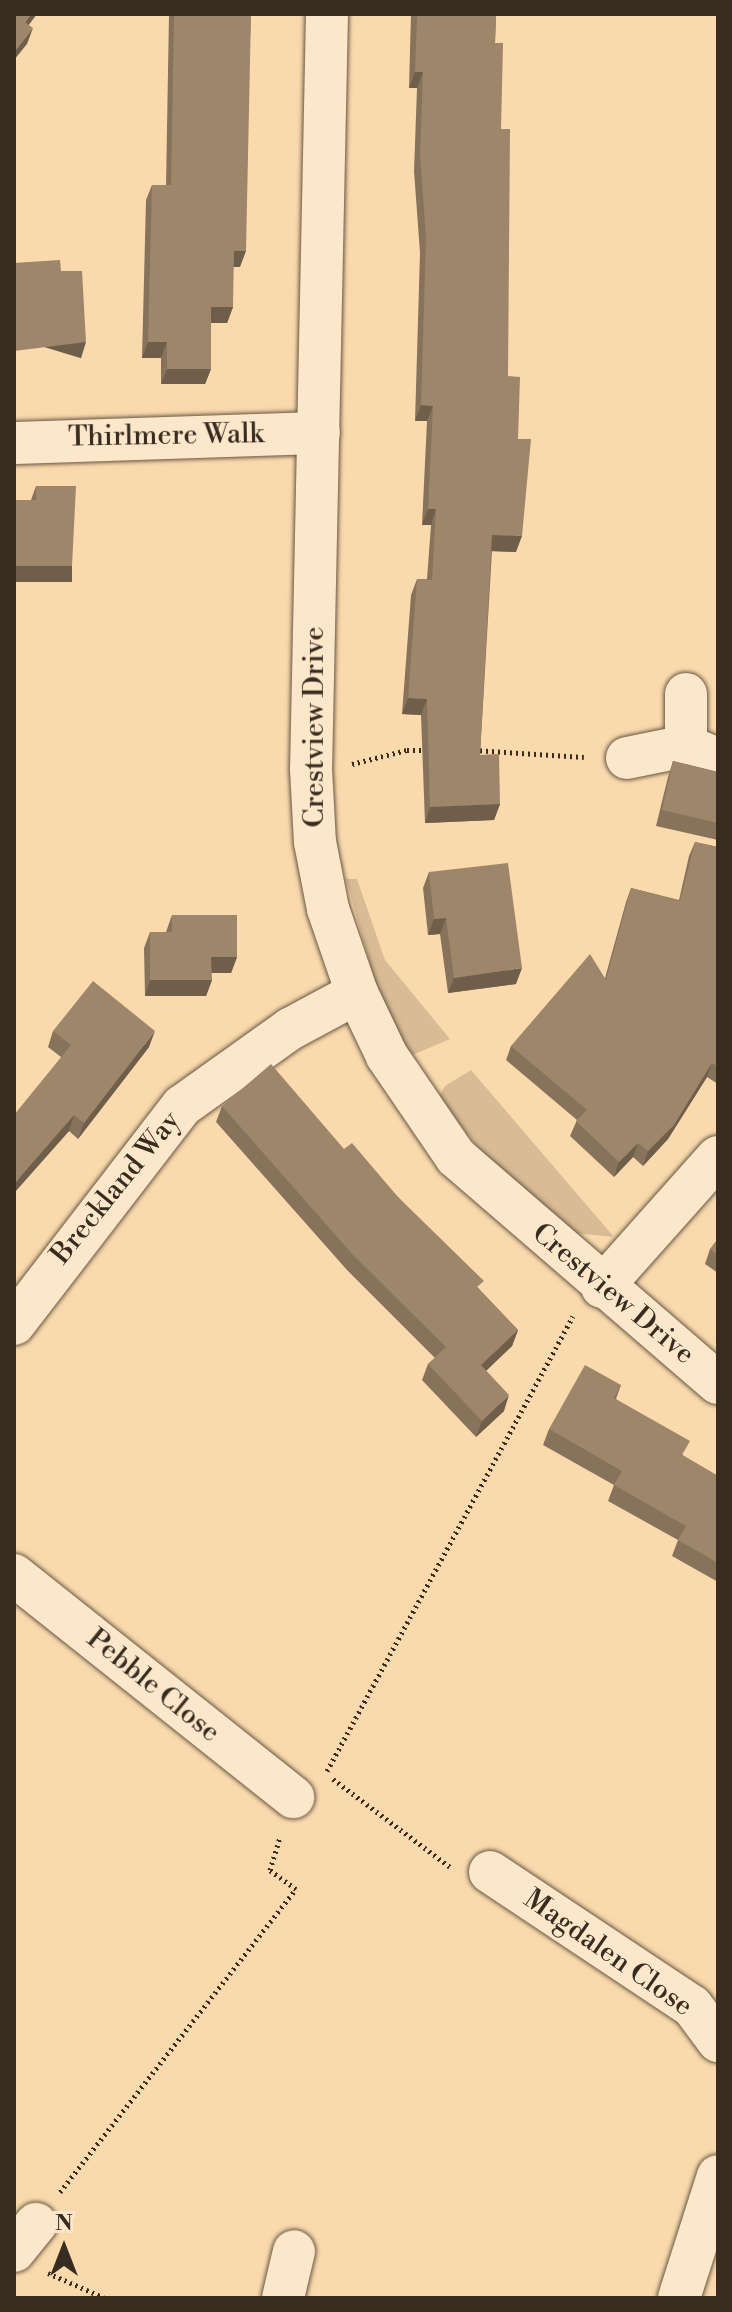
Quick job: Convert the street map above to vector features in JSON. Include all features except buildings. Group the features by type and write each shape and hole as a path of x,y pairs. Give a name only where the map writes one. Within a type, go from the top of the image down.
{"street":[{"name":"Crestview Drive","path":"327,14 311,769 315,842 328,909 357,993 387,1056 456,1157 602,1287 718,1383"},
{"name":"Thirlmere Walk","path":"14,443 319,433"},
{"path":"627,758 702,753 686,694"},
{"name":"Breckland Way","path":"14,1324 182,1106 290,1029 357,993"},
{"path":"602,1287 718,1157"},
{"name":"Pebble Close","path":"14,1575 293,1797"},
{"name":"Magdalen Close","path":"490,1872 692,2006 718,2041"},
{"path":"679,2298 718,2176"},
{"path":"283,2298 294,2251"}],"path":[{"path":"351,764 407,750 437,750"},
{"path":"468,750 627,758"},
{"path":"326,1773 472,1884 490,1872"},
{"path":"21,2242 62,2282 105,2298"}],"shaded area":[{"path":"346,879 357,879 385,960 450,1039 410,1056 381,1002"},
{"path":"471,1070 614,1237 573,1233 487,1158 438,1098 445,1086"}]}
